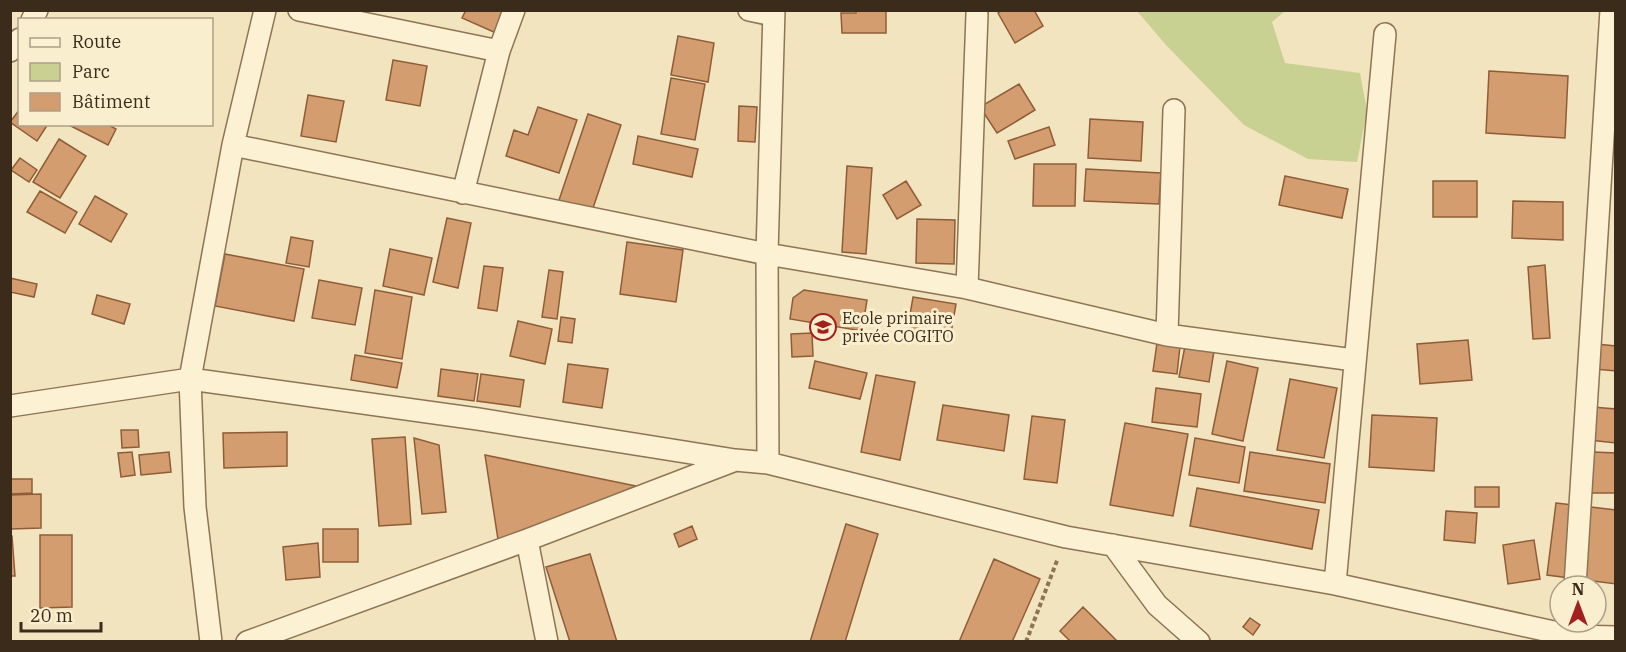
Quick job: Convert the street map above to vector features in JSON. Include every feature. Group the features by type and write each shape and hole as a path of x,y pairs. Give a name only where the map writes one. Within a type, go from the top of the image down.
{"street":[{"path":"212,642 195,507 190,379 233,145 265,10"},
{"path":"299,10 500,51"},
{"path":"463,193 513,10"},
{"path":"749,10 774,13 767,254 768,463"},
{"path":"1576,574 1608,169 1611,10"},
{"path":"967,288 977,14"},
{"path":"1335,584 1385,34"},
{"path":"1167,336 1174,110"},
{"path":"233,145 767,254 967,288 1167,336 1354,360"},
{"path":"10,406 190,379 478,419 735,460 768,463 1066,537 1335,584 1548,629"},
{"path":"247,642 527,540 735,460"},
{"path":"527,540 547,642"},
{"path":"1113,545 1157,605 1199,642"},
{"path":"1578,634 1616,638"}],"path":[{"path":"1026,642 1066,537"}],"green space":[{"path":"1137,11 1285,11 1272,22 1285,63 1360,73 1367,111 1357,162 1308,159 1244,125 1166,45"}],"building":[{"path":"466,10 506,10 496,33 462,18"},
{"path":"856,10 886,10 886,33 842,33 841,13 856,13"},
{"path":"1002,10 1034,10 1043,26 1015,43 998,13"},
{"path":"678,36 714,43 708,82 671,75"},
{"path":"393,60 427,66 420,106 386,100"},
{"path":"1489,71 1568,76 1565,138 1486,133"},
{"path":"671,78 705,84 695,140 661,134"},
{"path":"1019,84 1035,110 997,133 980,107"},
{"path":"308,95 344,101 336,142 301,136"},
{"path":"739,106 757,107 755,142 738,141"},
{"path":"538,107 577,120 559,173 506,156 514,130 528,135"},
{"path":"18,112 18,126 47,126 37,141 10,122"},
{"path":"588,114 621,125 591,214 558,203"},
{"path":"1090,119 1143,122 1141,161 1088,158"},
{"path":"71,126 111,126 116,129 108,145"},
{"path":"1049,127 1055,145 1015,159 1008,141"},
{"path":"638,136 698,149 692,177 633,164"},
{"path":"59,139 86,156 60,198 33,182"},
{"path":"20,158 37,170 29,182 11,170"},
{"path":"1034,164 1076,164 1075,206 1033,206"},
{"path":"847,166 872,168 866,254 842,252"},
{"path":"1086,169 1161,173 1159,204 1084,201"},
{"path":"1285,176 1348,189 1342,218 1279,205"},
{"path":"906,181 921,205 897,219 883,195"},
{"path":"1433,181 1477,181 1477,217 1433,217"},
{"path":"40,191 77,212 65,233 27,212"},
{"path":"95,196 127,214 111,242 79,224"},
{"path":"1513,201 1563,202 1563,240 1512,238"},
{"path":"447,218 471,223 458,288 433,282"},
{"path":"917,219 955,220 954,264 916,263"},
{"path":"291,237 313,241 309,267 286,263"},
{"path":"627,242 683,250 676,302 620,294"},
{"path":"390,249 432,258 424,295 383,286"},
{"path":"225,254 304,269 294,321 215,306"},
{"path":"1545,265 1550,338 1533,339 1528,267"},
{"path":"484,266 503,268 497,311 478,308"},
{"path":"549,270 563,272 557,319 542,317"},
{"path":"10,278 37,284 34,297 10,292"},
{"path":"319,280 362,288 355,325 312,318"},
{"path":"375,290 412,297 402,359 365,353"},
{"path":"804,290 867,300 862,331 790,319 793,298"},
{"path":"97,295 130,304 124,324 92,314"},
{"path":"913,297 956,304 950,339 907,332"},
{"path":"561,317 575,319 572,343 558,341"},
{"path":"518,321 552,329 545,364 510,356"},
{"path":"812,333 813,356 792,357 791,334"},
{"path":"1468,340 1472,380 1420,384 1417,344"},
{"path":"1157,343 1180,346 1177,374 1153,371"},
{"path":"1586,343 1616,346 1616,371 1584,368"},
{"path":"1185,346 1214,351 1209,382 1179,377"},
{"path":"355,355 402,363 397,388 351,380"},
{"path":"815,361 867,373 860,399 809,388"},
{"path":"1227,361 1258,368 1243,441 1212,434"},
{"path":"568,364 608,369 602,408 563,402"},
{"path":"441,369 478,374 474,401 438,396"},
{"path":"481,374 524,380 520,407 477,401"},
{"path":"876,375 915,382 900,460 861,452"},
{"path":"1290,379 1337,388 1324,458 1277,450"},
{"path":"1156,388 1201,394 1197,427 1152,422"},
{"path":"943,405 1009,415 1004,451 937,440"},
{"path":"1592,407 1616,409 1616,443 1589,440"},
{"path":"1372,415 1437,418 1434,471 1369,467"},
{"path":"1032,416 1065,420 1057,483 1024,479"},
{"path":"1125,423 1188,434 1173,516 1110,505"},
{"path":"121,430 138,430 139,447 122,448"},
{"path":"287,432 287,466 224,468 223,433"},
{"path":"405,437 411,524 379,526 372,439"},
{"path":"414,438 439,445 446,512 422,514"},
{"path":"1195,438 1245,447 1239,483 1189,475"},
{"path":"132,452 135,475 121,477 118,453"},
{"path":"169,452 171,472 141,475 139,455"},
{"path":"1250,452 1330,464 1325,503 1244,491"},
{"path":"1593,452 1616,453 1616,493 1591,493"},
{"path":"485,455 636,486 499,546"},
{"path":"11,479 32,479 32,493 11,494"},
{"path":"1475,487 1499,487 1499,507 1475,507"},
{"path":"1197,488 1319,510 1312,549 1190,526"},
{"path":"41,494 41,528 11,529 10,495"},
{"path":"1556,503 1616,510 1616,584 1608,583 1608,574 1547,575"},
{"path":"1446,511 1477,513 1475,543 1444,540"},
{"path":"846,524 878,534 845,642 810,642"},
{"path":"692,526 697,539 679,547 674,534"},
{"path":"323,529 358,529 358,562 323,562"},
{"path":"40,535 72,535 72,607 40,608"},
{"path":"10,536 12,536 15,576 10,576"},
{"path":"1534,540 1540,579 1508,584 1503,545"},
{"path":"318,543 320,577 286,580 283,547"},
{"path":"590,554 617,642 570,642 546,567"},
{"path":"994,559 1040,579 1012,642 959,642"},
{"path":"1083,607 1118,642 1071,642 1060,631"},
{"path":"1250,618 1260,625 1253,635 1243,627"}],"place":[{"name":"Ecole primaire privée COGITO","path":"823,327"}]}
